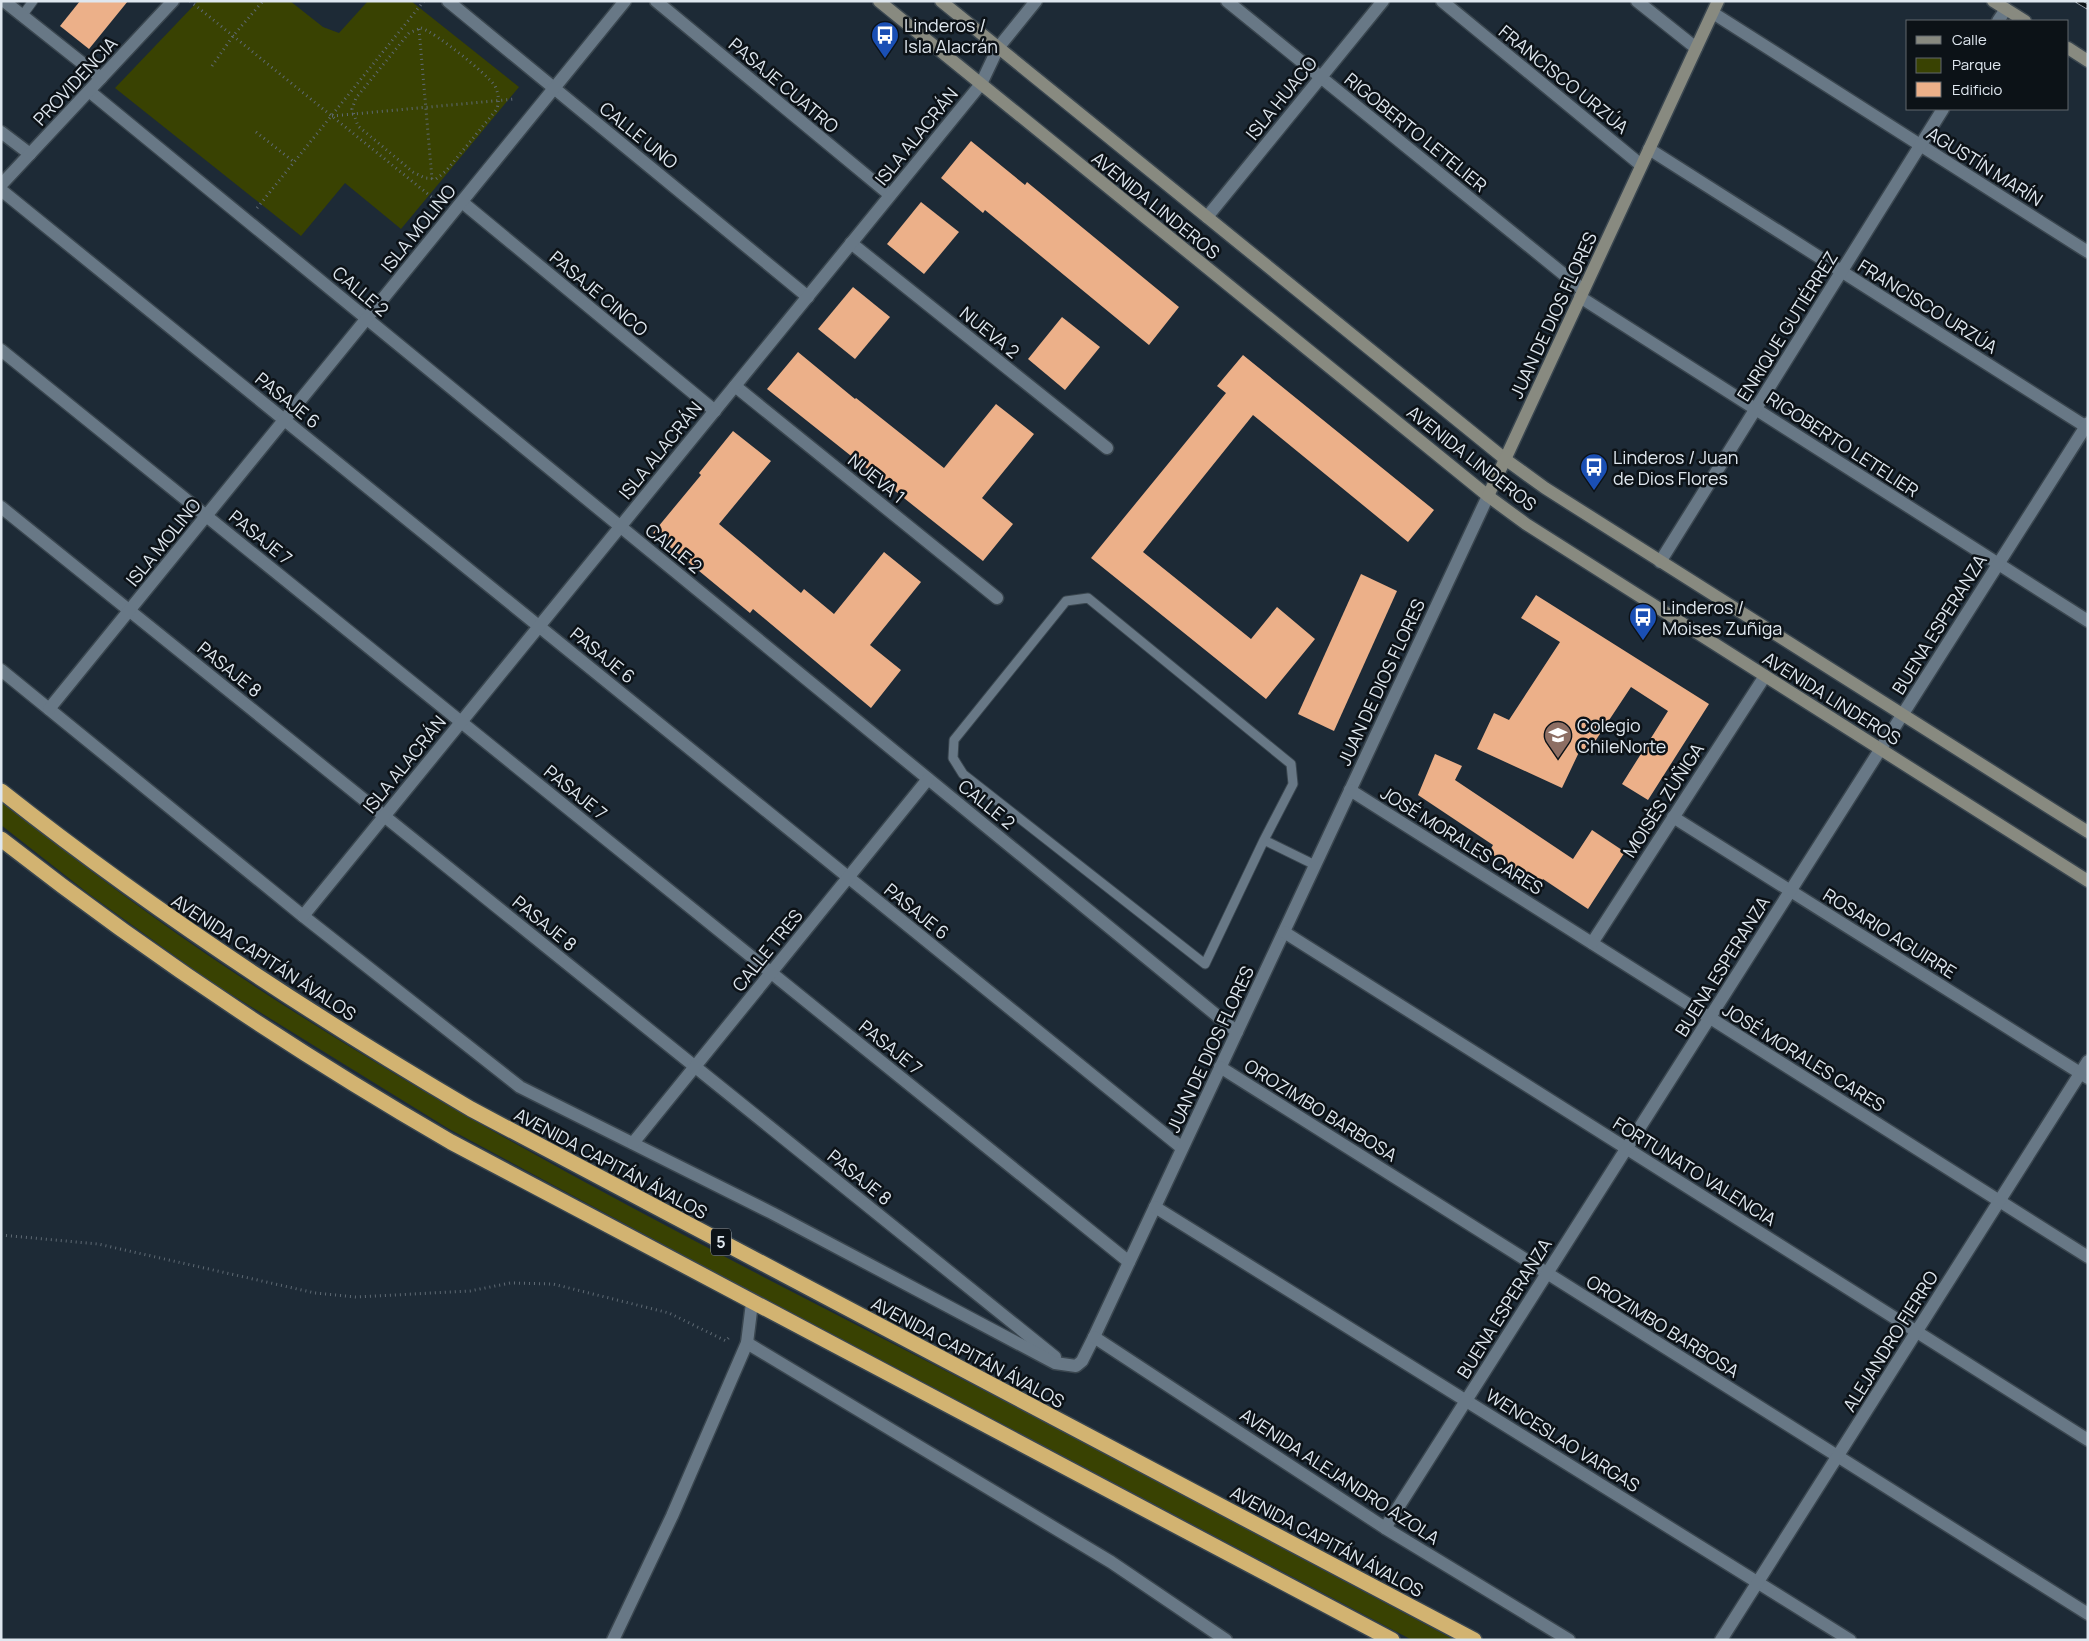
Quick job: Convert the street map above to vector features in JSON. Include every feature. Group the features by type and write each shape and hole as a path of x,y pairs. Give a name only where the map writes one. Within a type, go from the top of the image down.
{"highway":[{"name":"AVENIDA CAPITÁN ÁVALOS","path":"1,791 116,879 219,951 377,1052 471,1109 1474,1640"},
{"name":"5","path":"1,839 156,955 232,1007 362,1089 488,1163 1392,1640"}],"street":[{"path":"4,1 101,78"},
{"name":"PROVIDENCIA","path":"1,185 173,1"},
{"name":"CALLE UNO","path":"448,1 808,296"},
{"name":"ISLA MOLINO","path":"49,709 625,1"},
{"name":"PASAJE CUATRO","path":"656,1 890,195"},
{"name":"AVENIDA LINDEROS","path":"878,1 1488,496 1526,524 2088,881"},
{"name":"AVENIDA LINDEROS","path":"941,1 1505,459 1544,488 2088,832"},
{"name":"ISLA ALACRÁN","path":"303,916 981,84 998,48 1036,1"},
{"name":"RIGOBERTO LETELIER","path":"1226,1 1582,293 1756,409 2088,621"},
{"name":"ISLA HUACO","path":"1207,217 1383,1"},
{"name":"FRANCISCO URZÚA","path":"1442,1 1641,165"},
{"path":"1638,1 1696,48"},
{"path":"1993,1 2023,20"},
{"name":"JUAN DE DIOS FLORES","path":"1067,1366 1076,1366 1082,1361 1094,1337 1715,7"},
{"name":"AGUSTÍN MARÍN","path":"1715,7 1920,146 2088,252"},
{"path":"1999,20 2006,9"},
{"path":"2069,49 2088,61"},
{"name":"CALLE 2","path":"89,91 1237,1032"},
{"name":"ENRIQUE GUTIÉRREZ","path":"1660,562 1942,110"},
{"path":"1,132 30,154"},
{"name":"FRANCISCO URZÚA","path":"1649,149 2087,426"},
{"name":"PASAJE 6","path":"1,190 1182,1148"},
{"name":"PASAJE CINCO","path":"462,202 715,411"},
{"name":"NUEVA 2","path":"851,244 1107,448"},
{"name":"PASAJE 7","path":"1,350 1129,1262"},
{"name":"NUEVA 1","path":"735,386 997,598"},
{"name":"BUENA ESPERANZA","path":"1385,1528 2087,426"},
{"name":"PASAJE 8","path":"1,507 1067,1366"},
{"name":"AVENIDA CAPITÁN ÁVALOS","path":"1,670 303,916 514,1082 534,1095 772,1213 1055,1363 1067,1366"},
{"name":"MOISÈS ZÙÑIGA","path":"1592,943 1764,676"},
{"name":"CALLE TRES","path":"633,1143 928,778"},
{"name":"JOSÉ MORALES CARES","path":"1350,790 2088,1257"},
{"name":"ROSARIO AGUIRRE","path":"1673,817 2084,1076"},
{"name":"FORTUNATO VALENCIA","path":"1284,932 2088,1440"},
{"name":"ALEJANDRO FIERRO","path":"1722,1640 1999,1201 2084,1076 2088,1061"},
{"name":"OROZIMBO BARBOSA","path":"1220,1067 2088,1614"},
{"name":"WENCESLAO VARGAS","path":"1155,1207 1850,1640"},
{"path":"613,1640 675,1508 747,1343 752,1303"},
{"name":"AVENIDA ALEJANDRO AZOLA","path":"1094,1337 1385,1528 1569,1640"},
{"path":"747,1343 1111,1562 1226,1640"}],"lane":[{"path":"22,16 34,1"},
{"path":"1088,598 1291,764 1293,784 1264,840 1205,964 963,774 953,758 954,740 1066,601 1088,598"},
{"path":"1264,840 1315,866"}],"path":[{"path":"190,1 434,199"},
{"path":"212,66 233,36 263,1"},
{"path":"247,220 424,1"},
{"path":"419,29 432,179"},
{"path":"419,29 429,30 490,80 495,86 499,101 497,109 446,171 436,179 425,178 413,172 358,126 352,109 356,98 409,33 419,29"},
{"path":"331,116 515,99"},
{"path":"256,132 294,162"},
{"path":"1,1235 98,1244 315,1293 356,1298 470,1291 510,1283 553,1284 668,1313 726,1341 732,1334"}],"green space":[{"path":"198,1 290,1 323,27 339,33 368,1 411,1 519,87 401,229 345,183 301,236 115,88"},
{"path":"1,801 118,891 208,955 328,1033 418,1088 602,1192 1097,1449 1455,1640 1412,1640 722,1276 449,1129 211,982 89,894 1,825"}],"building":[{"path":"80,1 128,1 89,49 60,26"},
{"path":"971,141 1025,185 1027,182 1179,307 1149,345 985,210 983,213 941,178"},
{"path":"921,202 959,232 924,274 887,244"},
{"path":"853,287 890,317 855,359 818,329"},
{"path":"1062,317 1100,347 1065,390 1028,359"},
{"path":"798,352 944,468 996,404 1034,434 982,498 1013,524 983,561 767,389"},
{"path":"1243,355 1434,510 1408,542 1253,415 1143,552 1251,639 1277,607 1315,639 1266,699 1091,558 1226,393 1217,386"},
{"path":"733,431 771,461 719,524 801,593 804,589 834,614 884,552 921,582 870,645 901,670 871,708 753,609 750,613 653,533 701,475 699,473"},
{"path":"1361,574 1397,591 1334,731 1298,714"},
{"path":"1536,595 1709,704 1648,800 1622,784 1668,711 1631,687 1588,752 1581,748 1562,788 1477,749 1494,713 1509,720 1560,642 1521,618"},
{"path":"1435,754 1462,766 1455,780 1573,859 1592,830 1625,852 1588,909 1543,879 1538,886 1489,852 1493,845 1418,795"}],"railway":[{"path":"2078,1 2088,7"}],"place":[{"name":"Linderos / Isla Alacrán","path":"885,59"},
{"name":"Linderos / Juan de Dios Flores","path":"1594,491"},
{"name":"Linderos / Moises Zuñiga","path":"1643,641"},
{"name":"Colegio ChileNorte","path":"1558,759"}]}
